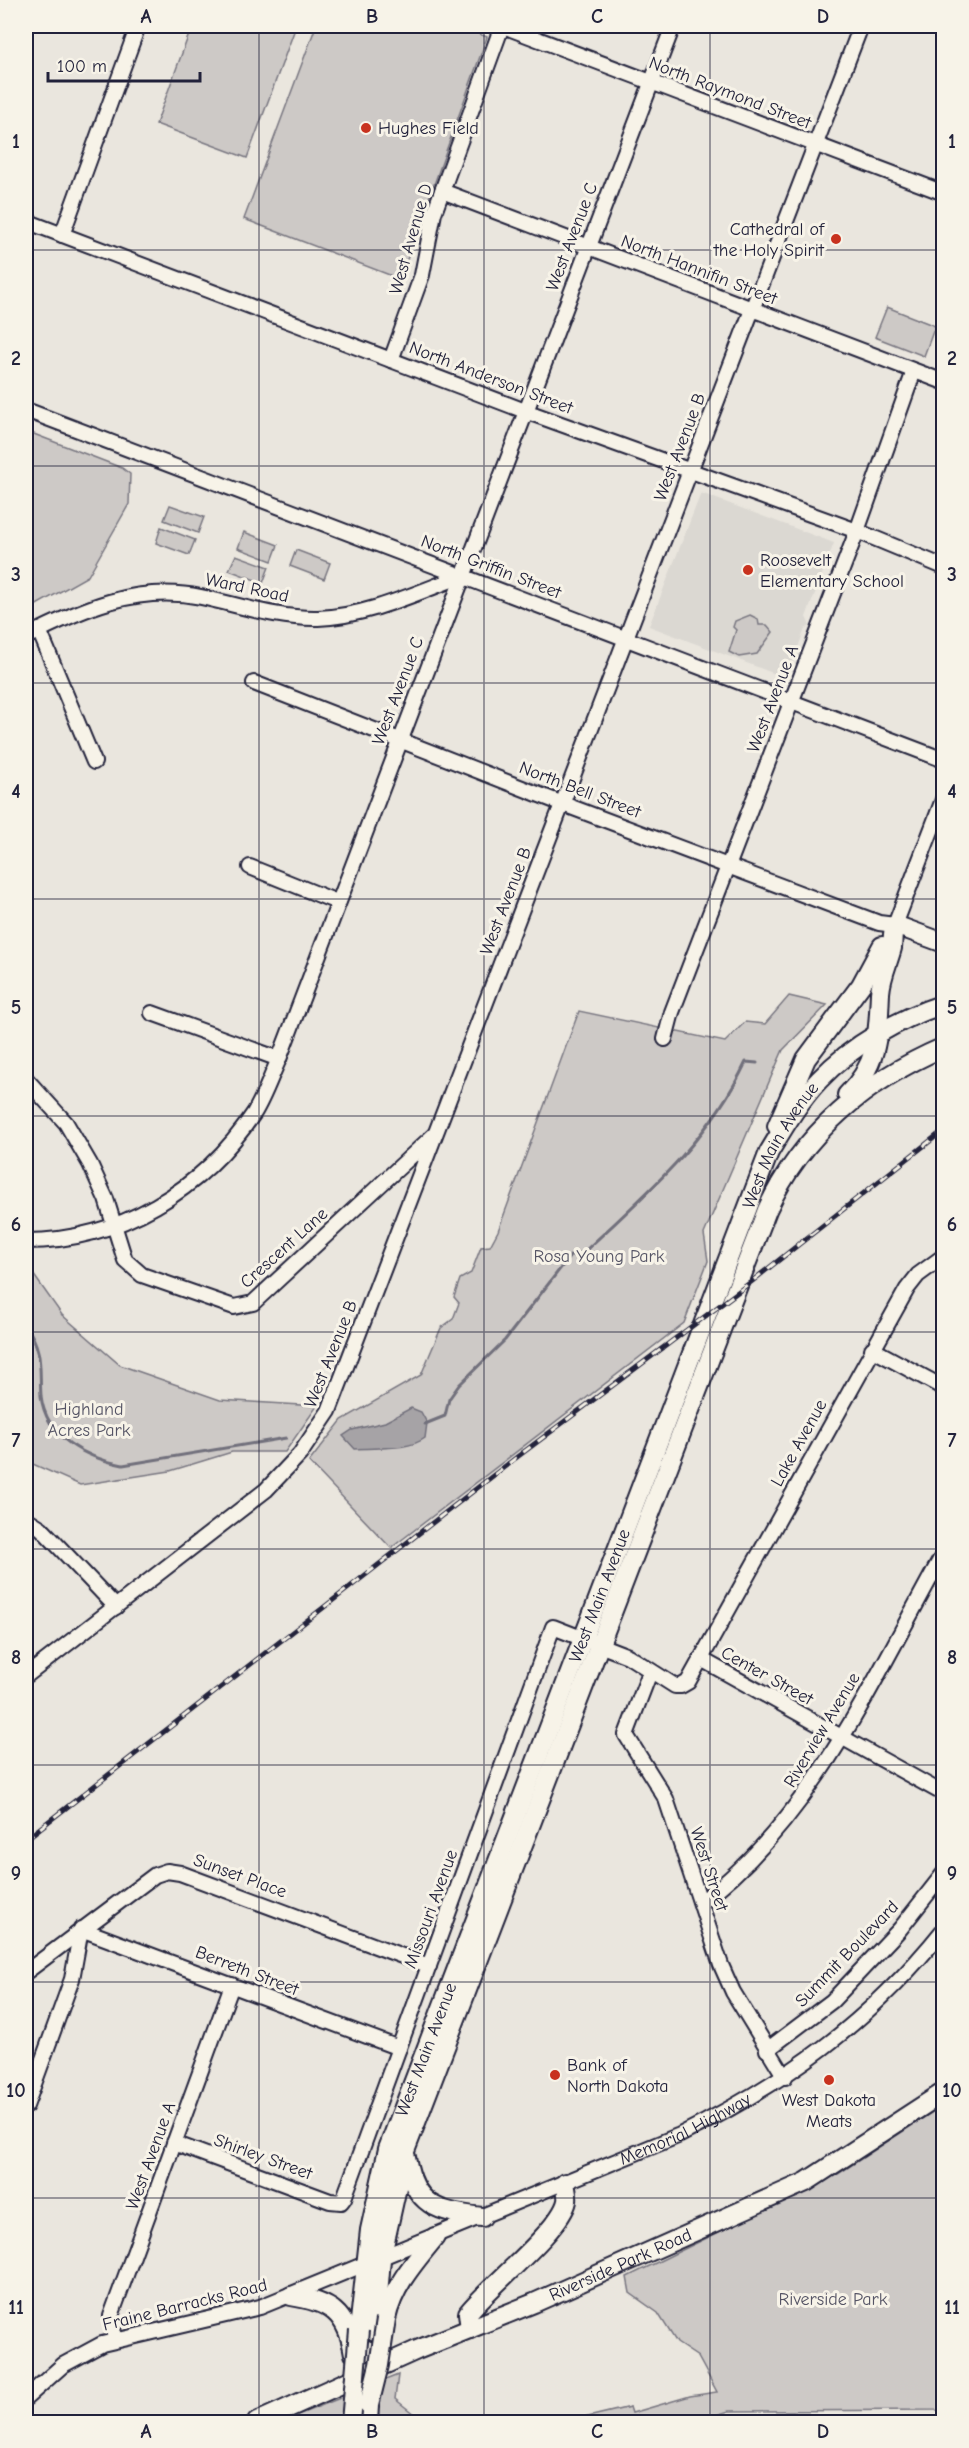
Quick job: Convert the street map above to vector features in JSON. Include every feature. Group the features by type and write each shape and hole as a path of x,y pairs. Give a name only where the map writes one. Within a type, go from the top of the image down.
{"main road":[{"path":"893,929 944,943"},
{"path":"779,1186 800,1143 861,1079 869,1065 878,1034 881,983 891,949 893,929"},
{"path":"769,1152 787,1098 801,1068 861,985 884,941 893,929"},
{"name":"West Main Avenue","path":"372,2262 388,2149 769,1152 817,1081 834,1064 878,1034 914,1015 944,1004"},
{"name":"West Main Avenue","path":"372,2262 405,2151 754,1240 779,1186 814,1137 847,1105 900,1068 944,1047"},
{"name":"Riverside Park Road","path":"257,2422 417,2350 693,2234 806,2182 944,2092"},
{"path":"405,2151 410,2175 422,2198 445,2211 482,2217"},
{"path":"470,2329 468,2313 531,2250 562,2212 567,2202 565,2183"},
{"path":"356,2367 373,2327 405,2275 435,2237"},
{"path":"368,2414 379,2365 373,2327 372,2262"},
{"path":"291,2296 326,2303 342,2321 351,2339 356,2367 351,2422"}],"street":[{"path":"62,235 138,26"},
{"name":"North Raymond Street","path":"502,26 944,193"},
{"name":"West Avenue D","path":"390,360 422,275 430,227 442,191 502,26"},
{"name":"West Avenue C","path":"26,1241 49,1241 92,1234 156,1208 196,1179 228,1148 255,1110 279,1059 398,739 673,26"},
{"name":"West Avenue B","path":"26,1676 260,1495 289,1467 311,1441 335,1398 861,26"},
{"name":"North Hannifin Street","path":"442,191 944,382"},
{"name":"North Anderson Street","path":"26,221 525,411 857,531 944,567"},
{"name":"West Avenue A","path":"665,1039 672,1012 857,531 914,371"},
{"name":"North Griffin Street","path":"26,410 944,760"},
{"name":"Ward Road","path":"26,637 99,604 128,596 185,594 289,616 340,616 377,607 462,576"},
{"path":"39,630 94,762"},
{"name":"North Bell Street","path":"254,683 563,804 893,929"},
{"path":"893,929 944,797"},
{"path":"250,867 337,902"},
{"path":"152,1013 279,1059"},
{"name":"Crescent Lane","path":"26,1079 66,1123 90,1164 114,1224 125,1260 142,1275 234,1307 253,1303 437,1132"},
{"name":"Lake Avenue","path":"700,1659 907,1289 918,1275 944,1256"},
{"path":"872,1349 944,1388"},
{"path":"26,1525 30,1521 41,1528 116,1607"},
{"name":"Riverview Avenue","path":"701,1902 724,1885 767,1841 807,1792 841,1737 944,1553"},
{"name":"Center Street","path":"553,1626 628,1656 675,1686 688,1682 700,1659 944,1794"},
{"name":"Missouri Avenue","path":"341,2202 553,1626"},
{"name":"West Street","path":"650,1672 626,1735 666,1799 727,1980 785,2077"},
{"name":"Sunset Place","path":"26,1972 155,1875 174,1872 429,1966"},
{"name":"Summit Boulevard","path":"767,2050 832,2001 900,1929 944,1874"},
{"path":"26,2106 72,1979 81,1929"},
{"name":"Berreth Street","path":"81,1929 399,2048"},
{"name":"Memorial Highway","path":"372,2262 680,2135 734,2108 818,2054 872,2008 944,1929"},
{"name":"West Avenue A","path":"115,2340 111,2316 232,1985"},
{"name":"Shirley Street","path":"174,2143 330,2201 341,2202"},
{"name":"Fraine Barracks Road","path":"26,2398 63,2365 92,2349 115,2340 231,2315 291,2296 372,2262"}],"shaded area":[{"name":"Roosevelt Elementary School","path":"701,493 834,543 806,617 810,626 805,629 786,678 649,626"},
{"path":"411,1408 421,1412 427,1423 425,1438 418,1442 392,1448 355,1449 343,1436 352,1430 385,1422"}],"green space":[{"path":"192,26 296,26 247,158 156,124"},
{"name":"Hughes Field","path":"316,26 459,26 487,37 400,279 244,219"},
{"path":"887,307 935,326 924,356 875,337"},
{"path":"26,431 122,468 130,474 129,504 88,576 26,611"},
{"path":"170,505 204,517 198,533 164,520"},
{"path":"161,527 195,540 189,555 156,543"},
{"path":"244,532 278,545 272,561 238,548"},
{"path":"296,550 330,563 324,579 290,566"},
{"path":"236,555 269,567 263,583 229,570"},
{"path":"750,615 758,619 759,625 767,625 773,632 757,654 739,657 729,652 736,630 733,627 735,621"},
{"name":"Rosa Young Park","path":"789,996 827,1005 783,1050 704,1234 708,1261 684,1323 391,1548 309,1462 342,1420 421,1375 441,1328 453,1319 459,1303 454,1297 460,1279 471,1273 481,1247 490,1246 498,1231 579,1011 725,1042 745,1022 765,1024"},
{"name":"Highland Acres Park","path":"26,1264 62,1315 120,1365 220,1400 317,1406 285,1452 232,1452 170,1471 80,1485 26,1461"},
{"name":"Riverside Park","path":"943,2105 943,2410 729,2411 694,2422 567,2422 630,2407 632,2413 690,2396 717,2392 698,2357 677,2343 658,2313 630,2293 627,2277 838,2174"},
{"path":"398,2375 395,2399 424,2422 280,2422"}],"waterway":[{"path":"425,1424 445,1416 449,1399 459,1385 505,1340 570,1256 584,1252 653,1187 695,1141 714,1116 746,1062 757,1063"},
{"path":"26,1326 38,1352 44,1411 51,1424 70,1444 95,1457 123,1465 286,1438"}],"railway":[{"path":"26,1839 517,1457 751,1282 944,1130"}],"place":[{"name":"Hughes Field","path":"366,128"},
{"name":"Cathedral of the Holy Spirit","path":"836,239"},
{"name":"Roosevelt Elementary School","path":"748,570"},
{"name":"Bank of North Dakota","path":"555,2075"},
{"name":"West Dakota Meats","path":"829,2080"}]}
